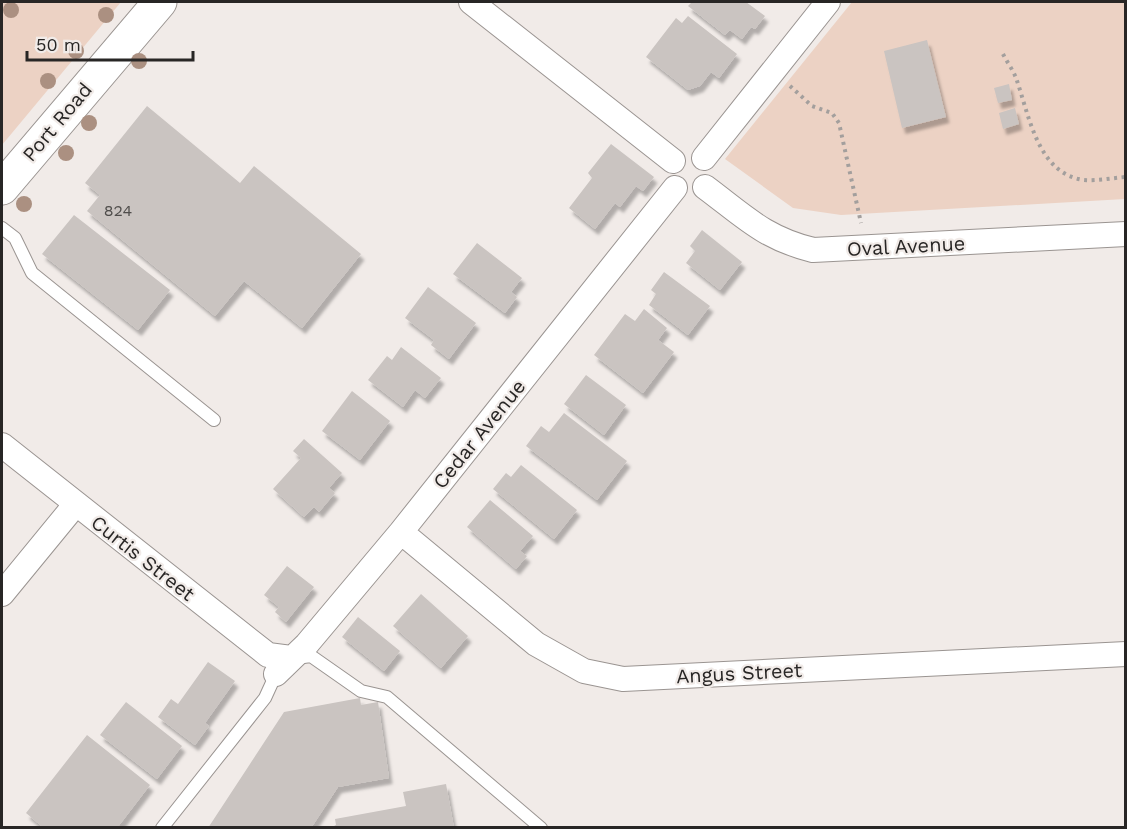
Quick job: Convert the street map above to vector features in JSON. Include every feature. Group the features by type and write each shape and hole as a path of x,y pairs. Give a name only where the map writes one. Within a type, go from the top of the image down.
{"highway":[{"name":"Port Road","path":"2,189 159,2"}],"street":[{"path":"704,158 828,2"},
{"path":"476,3 673,161"},
{"path":"687,153 704,158 710,172 705,187 695,193 684,193 675,188 669,172 673,161 687,153"},
{"name":"Oval Avenue","path":"705,187 759,230 784,243 813,250 1125,234"},
{"name":"Cedar Avenue","path":"283,666 307,644 401,532 675,188"},
{"name":"Curtis Street","path":"2,445 75,505 283,666"},
{"path":"2,594 75,505"},
{"name":"Angus Street","path":"401,532 536,644 584,671 623,679 1125,654"}],"lane":[{"path":"2,228 15,238 32,273 214,420"},
{"path":"162,828 265,698 283,666 311,656 361,691 387,697 541,828"}],"path":[{"path":"1003,54 1016,76 1033,135 1055,166 1069,176 1084,180 1125,177"},
{"path":"790,86 812,106 832,113 839,123 861,223"}],"shaded area":[{"path":"2,2 121,2 2,145"},
{"path":"852,2 1125,2 1125,199 841,215 793,208 725,159"}],"building":[{"path":"692,2 746,2 765,16 755,29 751,27 742,39 730,30 725,35 688,6"},
{"path":"688,16 737,54 719,78 711,72 700,86 688,90 646,57 676,18 682,23"},
{"path":"927,40 946,117 902,128 884,51"},
{"path":"1009,84 1012,100 998,103 994,88"},
{"path":"147,106 240,183 254,166 361,254 302,328 244,281 215,316 87,211 100,195 85,183"},
{"path":"1015,108 1019,124 1003,129 999,113"},
{"path":"611,144 654,177 643,191 636,186 620,207 615,203 595,229 569,208 592,178 588,173"},
{"path":"74,215 170,290 138,330 42,254"},
{"path":"702,230 742,262 720,290 686,263 695,251 690,246"},
{"path":"477,243 522,278 511,292 517,297 505,313 453,274"},
{"path":"664,272 710,306 688,335 649,305 656,294 651,290"},
{"path":"428,287 476,323 449,359 431,345 434,340 405,318"},
{"path":"644,309 667,328 658,340 674,352 643,393 594,355 625,314 635,321"},
{"path":"401,347 441,378 425,398 415,390 403,407 368,380 387,356 392,360"},
{"path":"586,375 626,405 604,435 564,404"},
{"path":"352,391 390,421 360,460 322,431"},
{"path":"564,413 627,461 597,500 526,446 541,426 549,432"},
{"path":"304,439 342,473 329,488 335,493 319,512 314,507 304,517 273,489 301,458 293,451"},
{"path":"521,465 577,510 554,539 493,489 506,473 511,477"},
{"path":"490,500 533,536 520,551 527,556 516,569 467,527"},
{"path":"287,566 314,587 286,622 275,612 279,607 264,595"},
{"path":"421,594 468,636 441,668 393,626"},
{"path":"358,617 400,651 384,671 342,637"},
{"path":"208,662 235,681 205,723 209,726 195,745 158,717 171,699 178,704"},
{"path":"360,698 361,705 378,702 389,778 338,787 311,828 208,828 284,712"},
{"path":"126,702 182,746 157,779 100,735"},
{"path":"87,735 150,785 117,828 44,828 26,813"},
{"path":"446,784 454,828 330,828 336,825 335,819 406,806 403,792"}]}
